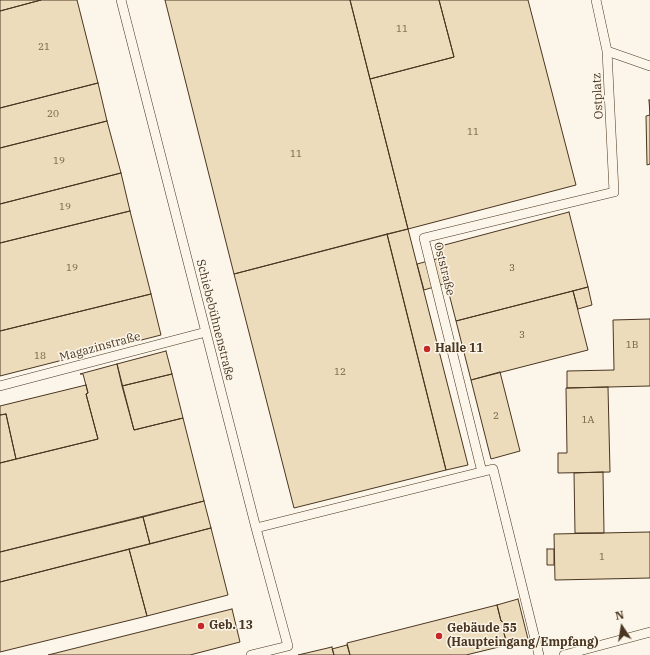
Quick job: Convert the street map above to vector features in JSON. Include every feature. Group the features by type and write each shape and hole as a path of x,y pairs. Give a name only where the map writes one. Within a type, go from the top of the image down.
{"lane":[{"name":"Schiebebühnenstraße","path":"121,0 256,528 288,646 251,655"},
{"name":"Ostplatz","path":"596,0 607,51 614,192"},
{"path":"607,51 650,66"},
{"name":"Oststraße","path":"482,472 424,238 614,192"},
{"name":"Magazinstraße","path":"0,386 206,332"},
{"path":"256,528 493,470 539,655"},
{"path":"564,655 650,632"}],"building":[{"path":"0,0 41,0 0,11"},
{"path":"41,0 77,0 98,83 0,108 0,11"},
{"path":"165,0 350,0 408,229 234,274"},
{"path":"350,0 439,0 454,57 370,79"},
{"path":"439,0 528,0 576,185 408,229 370,79 454,57"},
{"path":"98,83 107,121 0,148 0,108"},
{"path":"650,115 650,164 647,165 646,116"},
{"path":"107,121 121,173 0,204 0,148"},
{"path":"121,173 130,211 0,243 0,204"},
{"path":"130,211 151,294 0,331 0,243"},
{"path":"569,212 588,287 456,321 437,247"},
{"name":"Halle 11","path":"408,229 468,465 446,470 387,234"},
{"path":"387,234 446,470 294,508 234,274"},
{"path":"440,258 447,283 424,290 417,264"},
{"path":"588,287 592,305 578,309 573,291"},
{"path":"573,291 588,350 471,380 456,321"},
{"path":"151,294 161,335 0,376 0,331"},
{"path":"650,319 650,386 567,388 567,371 614,370 613,320"},
{"path":"166,351 172,374 122,386 117,364"},
{"path":"117,364 134,430 183,418 204,501 0,552 0,463 98,439 86,394 88,393 83,374 80,374"},
{"path":"500,372 520,451 491,459 471,380"},
{"path":"172,374 183,418 134,430 122,386"},
{"path":"86,385 88,393 86,394 98,439 16,459 6,414 0,415 0,406"},
{"path":"608,387 610,472 558,473 558,453 567,453 566,388"},
{"path":"6,414 16,459 0,463 0,415"},
{"path":"603,472 604,533 575,533 574,473"},
{"path":"204,501 211,528 150,544 143,517"},
{"path":"143,517 150,544 0,582 0,552"},
{"path":"211,528 228,595 147,616 129,549"},
{"path":"650,532 650,578 555,580 554,534"},
{"path":"129,549 147,616 0,652 0,582"},
{"path":"547,549 554,549 554,565 547,565"},
{"path":"518,599 528,639 507,645 503,629 506,624 501,621 497,605"},
{"name":"Gebäude 55 (Haupteingang/Empfang)","path":"497,605 501,621 506,624 503,629 507,645 466,655 350,655 347,643"},
{"name":"Geb. 13","path":"232,609 240,642 190,655 48,655"},
{"path":"347,645 350,655 334,655 332,649"},
{"path":"332,647 334,655 298,655"}],"place":[{"name":"Halle 11","path":"427,349"},
{"name":"Geb. 13","path":"201,626"},
{"name":"Gebäude 55 (Haupteingang/Empfang)","path":"439,636"}]}
